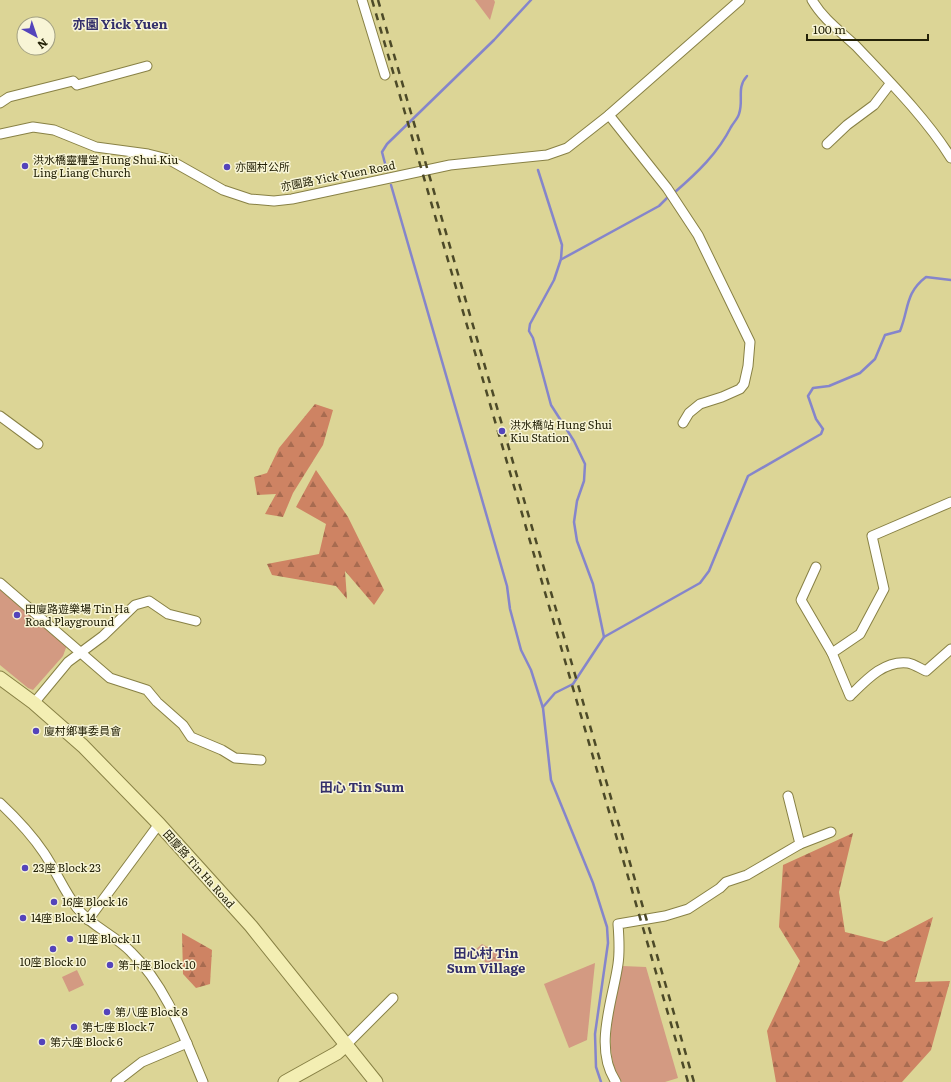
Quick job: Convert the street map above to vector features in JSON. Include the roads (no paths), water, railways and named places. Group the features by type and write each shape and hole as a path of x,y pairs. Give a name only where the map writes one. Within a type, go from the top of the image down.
{"street":[{"path":"362,0 385,74"},
{"name":"亦園路 Yick Yuen Road","path":"0,134 33,127 54,130 96,147 160,157 223,190 250,199 274,201 292,199 450,165 547,155 567,148 609,115 740,0"},
{"path":"812,0 829,23 851,42 918,114 951,158"},
{"path":"0,103 9,97 73,81 77,85 147,66"},
{"path":"827,144 847,125 874,105 890,84"},
{"path":"609,115 667,188 698,235 750,342 748,366 744,384 740,388 722,397 700,404 688,413 683,423"},
{"path":"0,416 38,444"},
{"path":"832,653 860,634 884,589 872,536 951,502"},
{"path":"816,567 801,600 832,653 850,696 875,672 892,664 909,663 926,671 951,649"},
{"path":"0,582 110,678 147,690 157,702 183,725 191,737 222,750 235,758 261,760"},
{"path":"34,703 68,662 104,636 135,605 149,601 168,614 196,621"},
{"name":"田廈路 Tin Ha Road","path":"0,678 34,703 83,746 158,824 251,926 376,1082"},
{"path":"788,796 800,844"},
{"path":"0,803 29,832 44,852 78,908 88,920 130,951 147,970 164,996 187,1043 203,1082"},
{"path":"88,920 158,824"},
{"path":"616,1082 606,1055 606,1041 619,964 620,948 618,924 665,916 688,909 720,888 726,882 747,875 800,844 831,832"},
{"path":"285,1082 337,1053 393,998"},
{"path":"116,1082 142,1062 187,1043"}],"waterway":[{"path":"387,171 382,152 387,144 494,40 531,0"},
{"path":"675,192 706,162 726,136 738,116 741,104 742,85 747,76"},
{"path":"538,170 562,245 561,259 554,280 530,324 529,331 533,338 551,405 574,441 585,464 584,481 577,501 574,522 577,541 593,584 604,637"},
{"path":"391,185 507,586 510,609 521,650 531,670 543,708 551,780 593,883 607,927 608,943 595,1034 596,1067 601,1082"},
{"path":"562,259 659,206 668,197"},
{"path":"543,707 555,693 573,684 604,637 700,583 709,571 748,476 821,434 823,429 816,419 808,396 813,388 829,386 860,373 875,359 885,335 900,331 911,295 914,289 926,277 951,280"}],"railway":[{"path":"372,0 688,1082"},
{"path":"378,0 694,1082"}],"place":[{"name":"洪水橋靈糧堂 Hung Shui Kiu Ling Liang Church","path":"25,166"},
{"name":"亦園村公所","path":"227,167"},
{"name":"洪水橋站 Hung Shui Kiu Station","path":"502,431"},
{"name":"田廈路遊樂場 Tin Ha Road Playground","path":"17,615"},
{"name":"廈村鄉事委員會","path":"36,731"},
{"name":"23座 Block 23","path":"25,868"},
{"name":"16座 Block 16","path":"54,902"},
{"name":"14座 Block 14","path":"23,918"},
{"name":"11座 Block 11","path":"70,939"},
{"name":"10座 Block 10","path":"53,949"},
{"name":"第十座 Block 10","path":"110,965"},
{"name":"第八座 Block 8","path":"107,1012"},
{"name":"第七座 Block 7","path":"74,1027"},
{"name":"第六座 Block 6","path":"42,1042"}],"district":[{"name":"亦園 Yick Yuen","path":"120,24"},
{"name":"田心 Tin Sum","path":"362,787"},
{"name":"田心村 Tin Sum Village","path":"486,960"}]}
